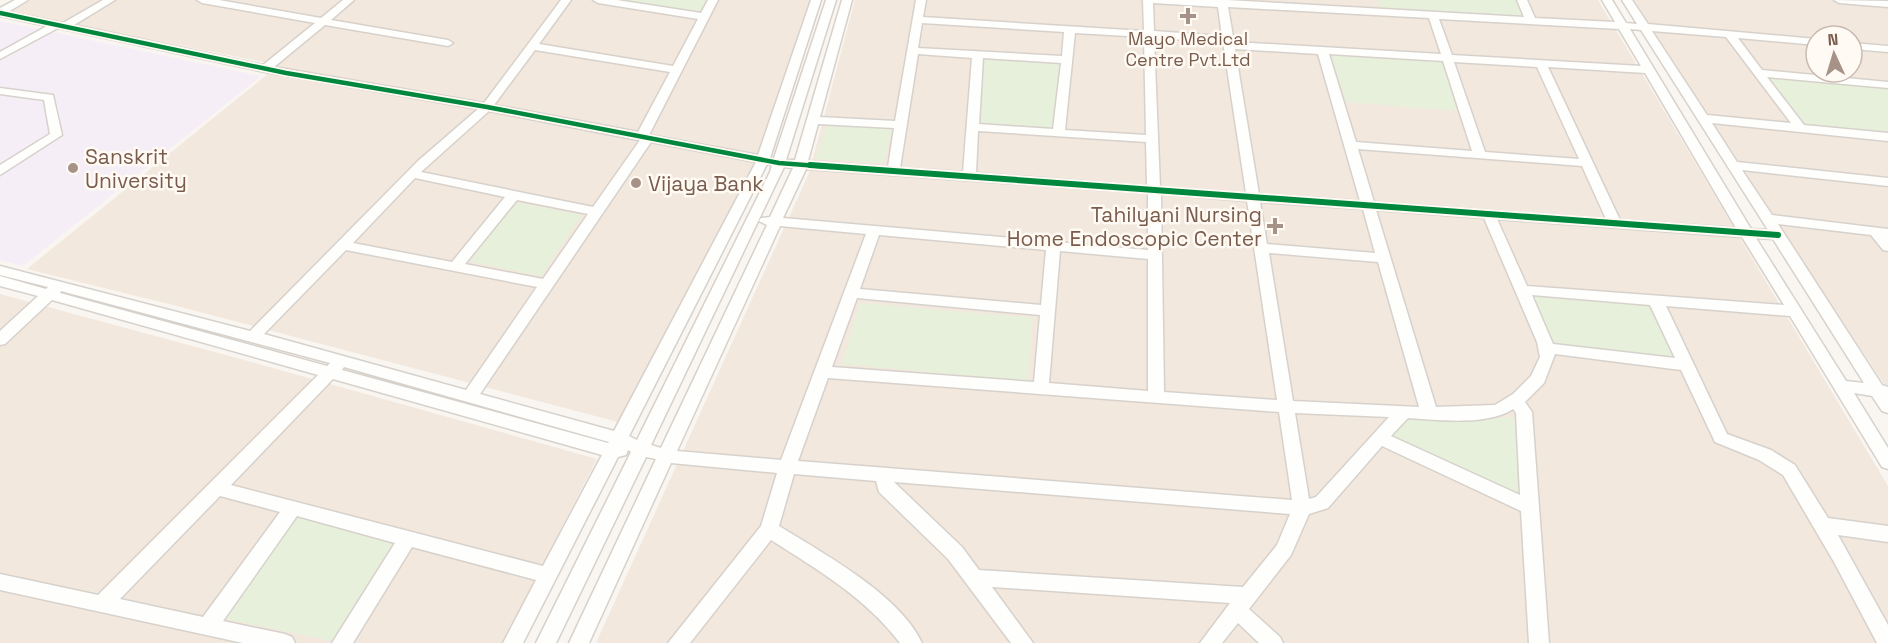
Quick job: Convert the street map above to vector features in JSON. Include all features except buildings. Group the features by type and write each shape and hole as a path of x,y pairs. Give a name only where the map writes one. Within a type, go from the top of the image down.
{"street":[{"path":"0,3 5,0"},
{"path":"0,13 23,0"},
{"path":"0,56 110,0"},
{"path":"202,0 448,43"},
{"path":"247,8 258,0"},
{"path":"265,69 349,0"},
{"path":"253,337 412,174 486,107 566,0"},
{"path":"598,0 704,17"},
{"path":"469,396 645,137 713,0"},
{"path":"513,643 763,160 816,0"},
{"path":"546,643 780,163 831,0"},
{"path":"579,643 801,165 847,0"},
{"path":"893,172 921,0"},
{"path":"1156,397 1155,192 1149,34 1150,0 1282,4 1433,16 1644,27 1804,41"},
{"path":"1371,0 1376,12"},
{"path":"1522,0 1531,21"},
{"path":"1607,0 1746,233 1888,462"},
{"path":"1628,0 1778,236 1883,391 1888,407"},
{"path":"1839,0 1888,4"},
{"path":"1210,643 1284,550 1302,508 1288,407 1222,2"},
{"path":"0,13 265,69 486,107 780,163 1778,236"},
{"path":"1433,16 1480,155"},
{"path":"918,20 1149,34 1323,51 1648,70"},
{"path":"1059,133 1070,29"},
{"path":"1729,34 1800,128"},
{"path":"532,46 677,70"},
{"path":"1864,47 1888,49"},
{"path":"913,51 1066,60"},
{"path":"1323,51 1429,413"},
{"path":"969,178 978,55"},
{"path":"1541,64 1615,224"},
{"path":"1759,73 1888,85"},
{"path":"0,91 49,97 56,135 0,171"},
{"path":"1702,118 1888,137"},
{"path":"813,120 901,125"},
{"path":"973,128 1153,139"},
{"path":"1351,145 1587,163"},
{"path":"1733,165 1888,182"},
{"path":"412,174 596,212"},
{"path":"455,267 514,195"},
{"path":"822,372 1288,407 1429,413 1498,411 1515,400 1538,379 1548,357 1489,215"},
{"path":"754,219 1155,255"},
{"path":"1767,219 1882,232 1888,247"},
{"path":"678,643 769,529 787,467 874,231"},
{"path":"342,245 546,284"},
{"path":"1041,389 1053,246"},
{"path":"1262,248 1383,258"},
{"path":"0,270 53,290 615,445 665,455 787,467 1302,508 1322,503 1404,412"},
{"path":"0,281 53,290 253,337 336,367 469,396 615,445"},
{"path":"0,340 53,290"},
{"path":"1522,290 1795,311"},
{"path":"851,293 1048,311"},
{"path":"1656,300 1721,438 1749,447 1778,461 1789,470 1887,643"},
{"path":"1546,348 1687,366"},
{"path":"101,605 336,367"},
{"path":"1841,386 1883,391"},
{"path":"1515,400 1524,412 1539,643"},
{"path":"1379,438 1532,508"},
{"path":"885,474 885,487 955,553 1023,643"},
{"path":"216,488 548,575"},
{"path":"207,627 293,508"},
{"path":"1822,525 1888,534"},
{"path":"769,529 862,590 900,626 912,643"},
{"path":"342,643 408,538"},
{"path":"974,579 1242,603 1273,643"},
{"path":"0,582 285,643"}],"shaded area":[{"path":"31,0 810,0 761,151 618,422 27,269 279,65 11,12"},
{"path":"855,0 1598,0 1888,486 1888,643 596,643 809,173"},
{"path":"1634,0 1888,0 1888,390 1743,171"},
{"name":"Sanskrit University","path":"0,21 261,76 23,266 0,260"},
{"path":"0,294 597,459 502,643 0,643"}],"green space":[{"path":"618,0 706,0 699,13"},
{"path":"1377,0 1516,0 1523,17 1380,9"},
{"path":"1330,53 1442,60 1457,111 1346,102"},
{"path":"984,57 1060,61 1054,128 980,123"},
{"path":"1769,76 1804,80 1804,84 1848,84 1888,88 1888,133 1804,125"},
{"path":"827,125 893,129 883,163 815,159"},
{"path":"515,202 582,215 541,276 468,261"},
{"path":"1533,296 1653,306 1676,360 1554,344"},
{"path":"860,303 1033,318 1027,381 842,364"},
{"path":"1514,417 1520,497 1390,438 1409,420 1459,421"},
{"path":"299,515 393,542 332,641 221,618"}],"cycle path":[{"path":"0,13 286,73 487,107 779,163 1778,235"}],"place":[{"name":"Mayo Medical Centre Pvt.Ltd","path":"1188,16"},
{"name":"Sanskrit University","path":"73,168"},
{"name":"Vijaya Bank","path":"636,183"},
{"name":"Tahilyani Nursing Home Endoscopic Center","path":"1275,226"}]}
